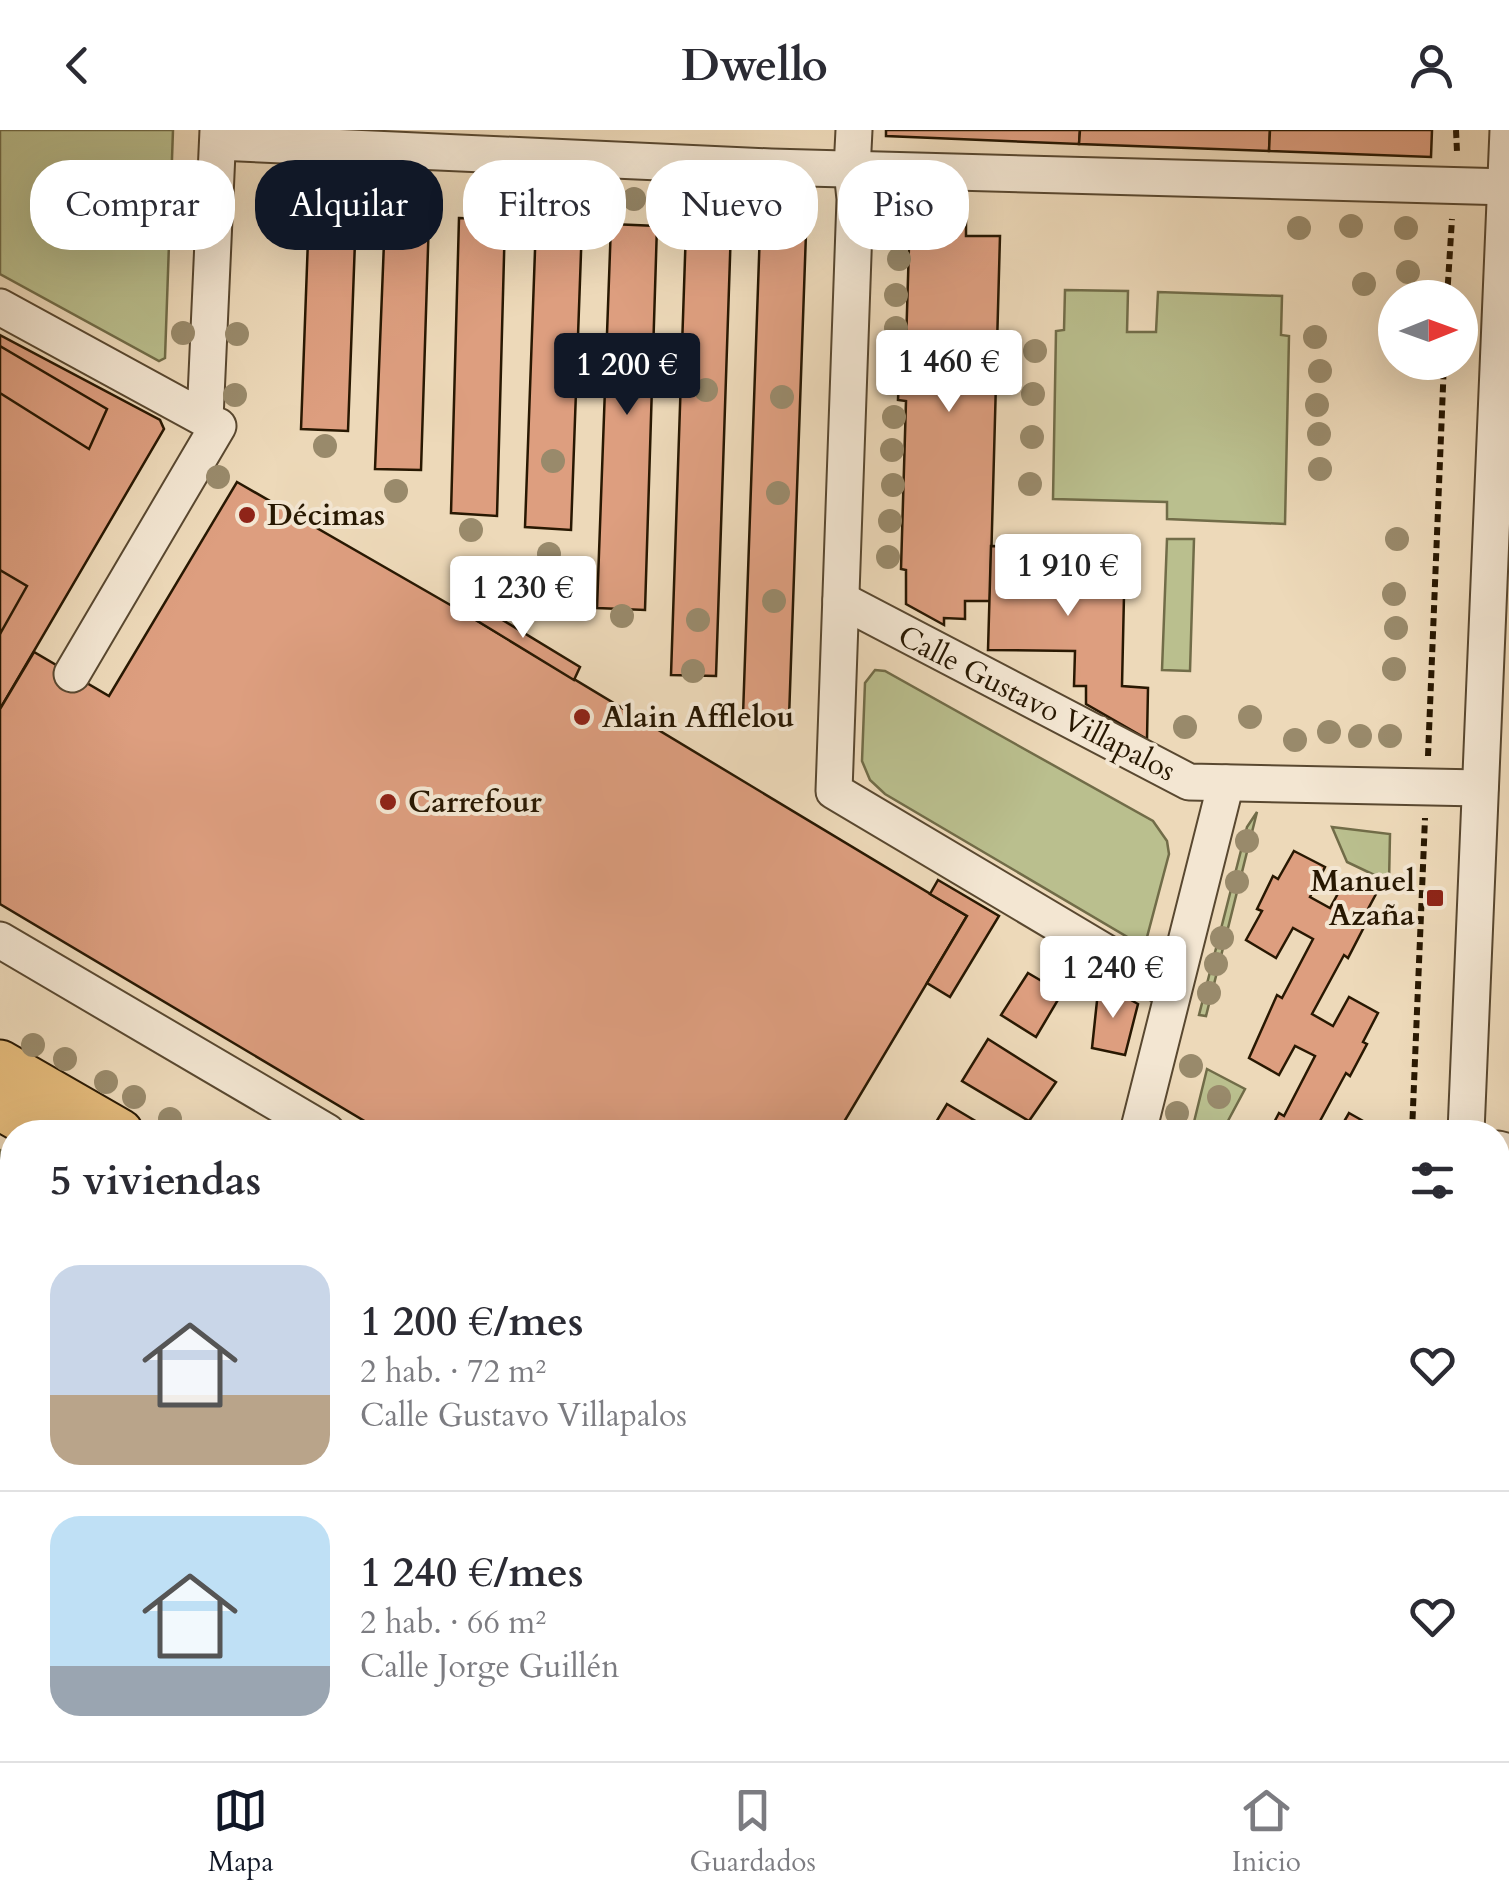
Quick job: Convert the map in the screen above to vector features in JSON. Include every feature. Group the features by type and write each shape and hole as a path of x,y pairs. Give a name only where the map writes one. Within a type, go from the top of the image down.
{"main road":[{"path":"0,1063 99,1120"},
{"path":"0,1106 24,1120"}],"street":[{"path":"852,160 854,130"},
{"path":"1466,1120 1480,788 1497,686 1508,130"},
{"path":"72,674 211,422 218,136 585,161 838,170"},
{"path":"969,173 1507,186"},
{"path":"853,250 834,791 1172,992"},
{"path":"0,307 211,422"},
{"name":"Calle Gustavo Villapalos","path":"840,600 1190,782 1480,788"},
{"path":"1141,1120 1226,782"},
{"path":"0,940 307,1120"}],"path":[{"path":"1448,280 1450,250"},
{"path":"1427,763 1443,380"},
{"path":"1412,1120 1425,816"}],"green space":[{"path":"0,130 173,130 172,160 30,160 30,250 169,250 165,358 159,361 0,274"},
{"path":"1065,290 1128,291 1127,332 1156,332 1158,292 1282,296 1281,335 1289,336 1285,524 1167,519 1167,502 1053,499 1056,331 1064,330"},
{"path":"1167,539 1194,539 1190,671 1162,670"},
{"path":"875,670 885,671 1153,821 1167,841 1169,854 1147,937 1136,942 885,794 870,780 862,761 865,683"},
{"path":"1257,812 1206,1016 1199,1015 1247,827"},
{"path":"1332,827 1390,834 1389,882 1347,862"},
{"path":"1207,1069 1245,1089 1228,1120 1194,1120"}],"building":[{"path":"886,130 1080,130 1079,144 886,136"},
{"path":"1080,130 1270,130 1269,151 1079,144"},
{"path":"1270,130 1432,130 1431,157 1269,151"},
{"path":"459,218 463,218 463,250 504,250 497,516 451,513"},
{"path":"626,225 646,226 646,250 656,250 645,610 597,608 610,250 626,250"},
{"path":"969,236 1000,236 990,601 965,601 965,619 944,618 944,625 906,604 906,570 901,569 906,401 898,400 899,377 905,377 909,250 969,250"},
{"path":"308,250 355,250 348,431 301,429"},
{"path":"384,250 428,250 421,470 375,469"},
{"path":"535,250 581,250 571,530 525,527"},
{"path":"685,250 730,250 716,676 671,675"},
{"path":"759,250 805,250 789,718 743,715"},
{"path":"0,335 160,420 164,429 0,709"},
{"path":"0,346 107,409 89,449 0,393"},
{"name":"Carrefour","path":"237,482 466,614 967,916 845,1120 363,1120 0,904 0,709 34,652 109,696"},
{"path":"991,546 1125,550 1122,686 1148,688 1147,739 1086,704 1086,686 1074,686 1075,651 988,650"},
{"path":"0,570 27,586 0,634"},
{"path":"473,602 580,667 574,680 466,614"},
{"path":"1294,851 1325,867 1310,897 1330,908 1346,879 1376,894 1348,958 1344,955 1312,1014 1333,1026 1349,997 1378,1013 1350,1076 1346,1073 1321,1120 1275,1120 1279,1113 1284,1116 1315,1056 1295,1046 1279,1075 1249,1058 1277,995 1282,998 1313,939 1293,928 1276,958 1246,940 1262,911 1257,909 1273,876 1278,879"},
{"path":"938,880 999,916 950,997 927,983 967,916 930,894"},
{"path":"1028,973 1062,993 1036,1037 1001,1015"},
{"path":"1099,982 1138,1004 1125,1055 1092,1048"},
{"path":"988,1039 1056,1082 1027,1120 962,1081"},
{"path":"947,1104 974,1120 937,1120"}],"place":[{"name":"Décimas","path":"247,515"},
{"name":"Alain Afflelou","path":"582,717"},
{"name":"Carrefour","path":"388,802"},
{"name":"Manuel Azaña","path":"1435,898"}]}
